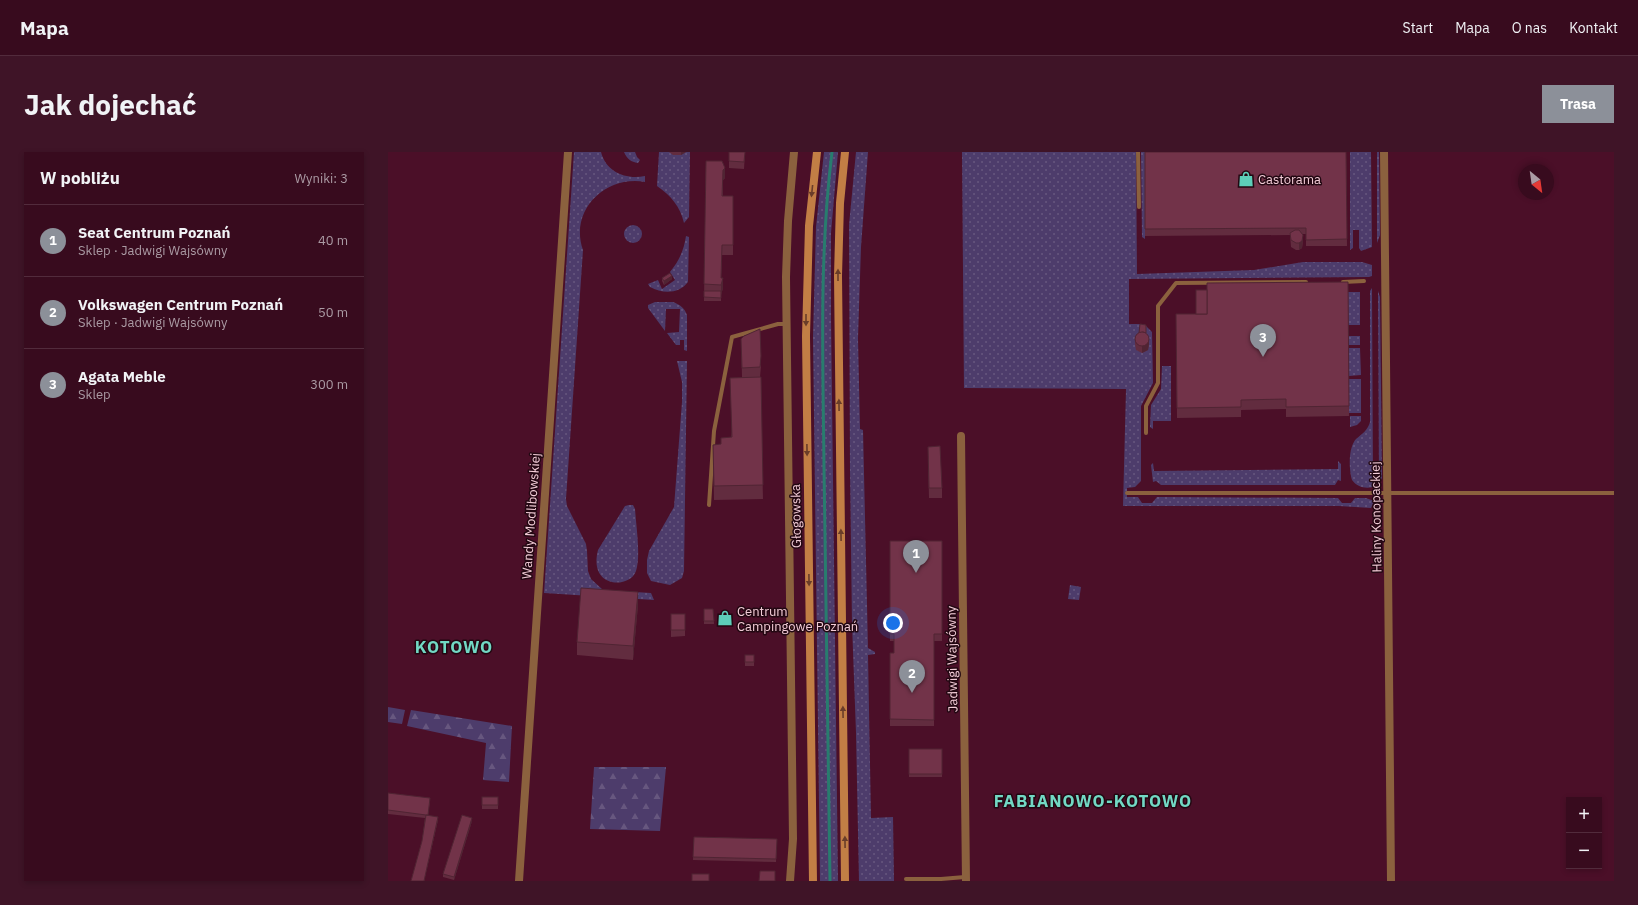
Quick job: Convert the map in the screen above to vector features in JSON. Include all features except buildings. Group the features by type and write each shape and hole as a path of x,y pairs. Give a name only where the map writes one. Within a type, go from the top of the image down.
{"main road":[{"name":"Głogowska","path":"813,881 806,336 808,232 817,152"},
{"path":"845,152 840,203 838,276 845,881"}],"street":[{"name":"Wandy Modlibowskiej","path":"519,881 568,152"},
{"path":"790,881 794,840 787,248 794,152"},
{"name":"Haliny Konopackiej","path":"1384,152 1391,881"},
{"name":"Jadwigi Wajsówny","path":"961,436 966,879"}],"lane":[{"path":"1138,152 1139,207"},
{"path":"1146,433 1146,406 1158,383 1158,306 1176,283 1310,282"},
{"path":"1341,282 1364,282"},
{"path":"709,505 714,431 732,337 778,324 787,324"},
{"path":"1127,493 1614,493"},
{"path":"906,879 966,879"}],"green space":[{"path":"574,152 601,152 607,165 612,169 618,173 631,177 645,176 645,182 630,181 616,184 604,190 594,199 586,210 581,222 580,236 583,250 566,499 567,506 586,544 588,571 591,579 603,590 651,593 654,600 544,593"},
{"path":"624,152 635,152 640,160 638,163 631,161"},
{"path":"659,152 690,152 689,217 684,223 677,206 667,194 657,186"},
{"path":"824,152 838,152 831,233 831,318 838,881 820,881 813,337 816,227"},
{"path":"856,152 868,152 861,247 858,338 860,429 863,430 868,648 875,652 875,654 868,655 871,818 893,817 894,881 859,881 852,624 850,470 849,225"},
{"path":"962,152 1136,152 1137,274 1254,270 1303,262 1362,262 1372,265 1372,276 1369,277 1129,279 1129,324 1144,324 1152,332 1153,383 1141,406 1141,481 1135,487 1127,488 1127,497 1138,497 1142,503 1152,503 1157,497 1338,498 1342,503 1351,503 1355,498 1366,498 1374,501 1371,508 1339,506 1123,506 1126,389 964,388"},
{"path":"1141,152 1145,152 1145,239 1142,237"},
{"path":"1350,152 1371,152 1372,247 1361,251 1359,248 1359,230 1353,230 1353,248 1350,250"},
{"path":"1377,152 1379,152 1380,235 1377,243"},
{"path":"629,225 637,225 642,230 640,241 637,243 629,243 624,238 624,230"},
{"path":"686,236 689,237 688,282 680,289 670,292 660,291 650,287 648,284 658,280 662,289 675,280 670,272 681,255"},
{"path":"1372,288 1373,487 1367,488 1359,486 1352,480 1350,470 1350,453 1353,443 1363,434 1370,422 1370,291"},
{"path":"1378,291 1380,297 1382,478 1379,484"},
{"path":"1348,292 1360,292 1360,325 1348,325"},
{"path":"655,302 673,302 682,307 687,315 687,351 684,350 684,340 680,340 680,345 676,345 667,333 679,332 680,309 666,309 665,331 648,308 648,305"},
{"path":"1348,336 1360,336 1360,345 1348,345"},
{"path":"1348,348 1360,348 1361,375 1349,376"},
{"path":"677,361 687,361 684,571 682,578 670,585 651,581 647,573 647,560 649,551 674,507 682,402 682,382"},
{"path":"1162,366 1171,366 1171,421 1153,421 1153,429 1150,427 1151,405 1161,389"},
{"path":"1349,379 1361,379 1361,413 1349,413"},
{"path":"1350,416 1361,416 1361,421 1357,425 1350,427"},
{"path":"1338,461 1341,464 1341,481 1338,480 1335,485 1161,485 1156,481 1153,482 1151,465 1153,463 1154,471 1338,469"},
{"path":"633,505 635,509 638,549 636,571 632,577 626,581 619,583 611,582 604,579 599,572 597,563 598,550 625,506"},
{"path":"1070,585 1081,587 1079,600 1068,599"},
{"path":"388,707 405,710 402,724 388,722"},
{"path":"411,710 512,726 509,782 483,780 486,743 407,726"},
{"path":"594,767 666,767 660,831 590,829"}],"waterway":[{"path":"830,881 824,467 823,270 832,152"}],"place":[{"name":"Castorama","path":"1246,179"},
{"name":"Agata Meble","path":"1263,357"},
{"name":"Seat Centrum Poznań","path":"916,573"},
{"name":"Centrum Campingowe Poznań","path":"725,618"},
{"name":"Volkswagen Centrum Poznań","path":"912,693"}],"district":[{"name":"KOTOWO","path":"454,647"},
{"name":"FABIANOWO-KOTOWO","path":"1093,801"}]}
